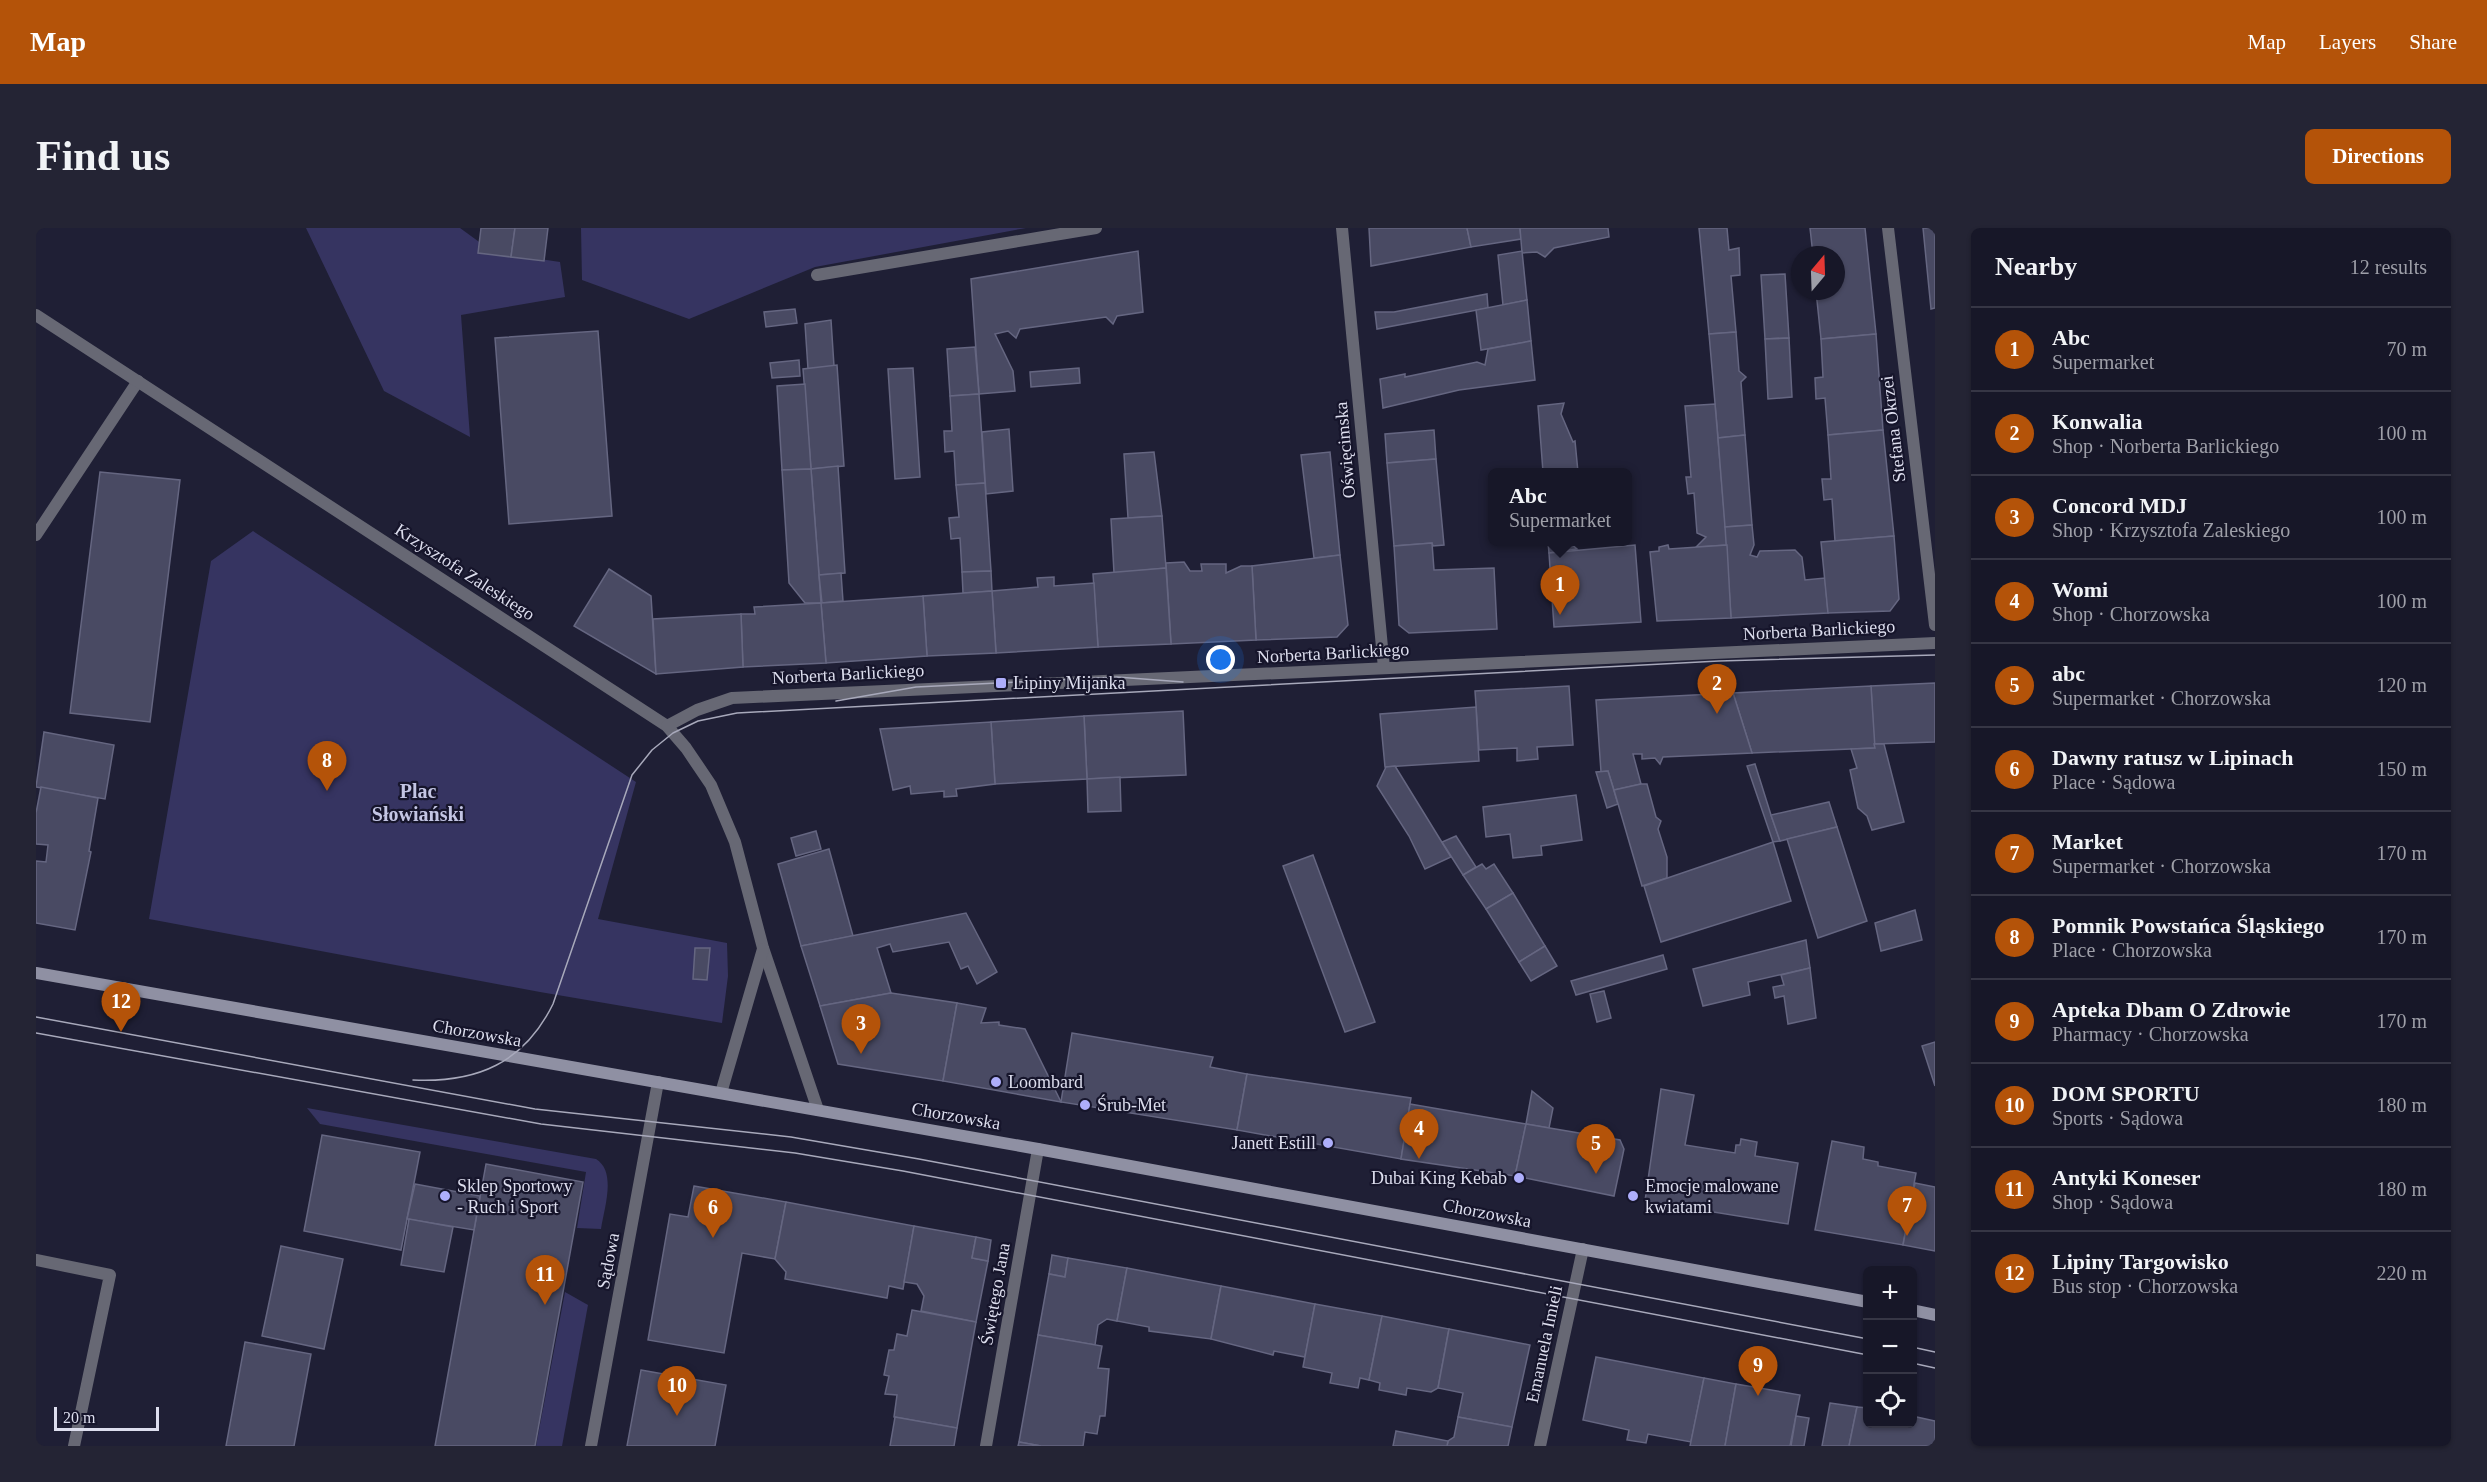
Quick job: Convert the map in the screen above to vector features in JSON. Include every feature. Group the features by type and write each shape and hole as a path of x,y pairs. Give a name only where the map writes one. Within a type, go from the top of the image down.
{"street":[{"path":"817,275 1096,228"},
{"name":"Oświęcimska","path":"1342,228 1384,668"},
{"name":"Stefana Okrzei","path":"1888,228 1935,625"},
{"name":"Krzysztofa Zaleskiego","path":"36,315 668,726 711,785 735,842 763,948 818,1110"},
{"path":"36,534 138,381"},
{"name":"Norberta Barlickiego","path":"668,726 697,710 732,698 1935,643"},
{"path":"721,1094 763,948"},
{"name":"Chorzowska","path":"36,973 1038,1149 1863,1301"},
{"name":"Sądowa","path":"591,1446 658,1082"},
{"name":"Świętego Jana","path":"986,1446 1038,1149"},
{"name":"Emanuela Imieli","path":"1540,1446 1583,1250"},
{"path":"36,1260 110,1275 74,1446"},
{"path":"1917,1311 1935,1315"}],"shaded area":[{"path":"306,228 460,228 493,252 560,262 565,297 461,315 470,437 384,391"},
{"path":"581,228 1026,228 815,267 689,319 582,280"},
{"path":"253,531 636,782 598,919 727,943 728,976 722,1023 540,992 149,919 211,561"},
{"path":"307,1108 596,1159 606,1172 608,1181 601,1229 577,1228 586,1172 320,1124"},
{"path":"565,1292 588,1305 562,1446 536,1446"}],"building":[{"path":"481,228 515,228 511,257 478,253"},
{"path":"515,228 548,228 544,261 511,257"},
{"path":"1369,228 1467,228 1471,247 1371,266"},
{"path":"1467,228 1520,228 1521,239 1471,247"},
{"path":"1520,228 1608,228 1609,237 1554,248 1545,257 1537,252 1522,253"},
{"path":"1699,228 1727,228 1729,250 1739,248 1740,275 1731,276 1736,332 1709,334"},
{"path":"1810,228 1865,228 1876,334 1821,339 1817,300 1845,300 1845,246 1812,246"},
{"path":"1923,228 1935,228 1935,308 1931,309"},
{"path":"1138,251 1143,312 1117,316 1113,324 1106,317 1020,329 1016,338 1008,331 995,334 1013,371 1015,391 979,394 971,279"},
{"path":"1522,251 1527,300 1503,305 1498,255"},
{"path":"1785,274 1789,338 1765,339 1761,275"},
{"path":"1487,294 1488,308 1377,329 1375,312 1394,312"},
{"path":"1527,300 1531,341 1481,350 1476,310"},
{"path":"795,309 797,323 766,327 764,312"},
{"path":"831,320 834,366 808,369 805,324"},
{"path":"598,331 612,516 509,524 495,338"},
{"path":"1736,332 1739,371 1746,377 1741,382 1745,435 1718,438 1709,334"},
{"path":"1876,334 1883,430 1828,435 1825,398 1816,399 1815,378 1823,377 1821,339"},
{"path":"1789,338 1792,397 1768,399 1765,339"},
{"path":"1531,341 1535,380 1459,390 1383,408 1380,379 1405,374 1405,377 1477,362 1485,365 1488,349"},
{"path":"975,347 979,394 950,396 947,349"},
{"path":"799,360 800,376 772,378 770,363"},
{"path":"837,365 844,466 811,469 803,369"},
{"path":"913,368 920,477 895,479 888,369"},
{"path":"1079,368 1080,383 1031,387 1030,372"},
{"path":"805,384 811,469 782,470 777,386"},
{"path":"979,394 985,483 956,485 954,451 945,452 944,431 952,431 950,396"},
{"path":"1564,403 1561,414 1573,442 1575,441 1578,468 1543,468 1538,406"},
{"path":"1715,404 1727,545 1696,547 1706,537 1697,533 1694,493 1688,494 1686,477 1691,477 1685,406"},
{"path":"1009,429 1013,491 986,494 982,432"},
{"path":"1434,430 1436,459 1387,463 1385,434"},
{"path":"1883,430 1894,536 1835,541 1832,499 1824,500 1822,479 1831,479 1828,435"},
{"path":"1745,435 1752,525 1725,527 1718,438"},
{"path":"1154,452 1162,516 1128,518 1124,454"},
{"path":"1330,452 1340,555 1314,558 1301,455"},
{"path":"1436,459 1444,545 1433,546 1432,543 1394,546 1387,463"},
{"path":"838,466 845,573 819,575 811,469"},
{"path":"811,469 821,603 805,603 789,583 782,470"},
{"path":"100,472 180,480 150,722 70,713"},
{"path":"985,483 991,571 962,572 960,538 951,539 949,518 959,517 956,485"},
{"path":"1162,516 1166,568 1114,573 1111,519"},
{"path":"1752,525 1754,545 1750,555 1757,557 1760,551 1795,550 1802,557 1805,580 1825,578 1828,613 1731,618 1725,527"},
{"path":"1894,536 1899,599 1890,611 1828,613 1821,542"},
{"path":"1432,543 1434,570 1494,568 1497,629 1409,633 1399,625 1394,546"},
{"path":"1635,545 1641,622 1554,627 1549,553"},
{"path":"1668,545 1669,549 1727,545 1731,618 1657,621 1650,552 1659,551 1659,547"},
{"path":"1548,546 1574,546 1577,549 1549,553"},
{"path":"1340,555 1348,625 1337,637 1256,640 1252,566"},
{"path":"1184,562 1190,571 1202,571 1201,564 1226,564 1226,573 1241,566 1252,566 1256,640 1171,644 1166,563"},
{"path":"1166,568 1171,644 1098,647 1093,574"},
{"path":"609,569 651,596 656,674 574,626"},
{"path":"991,571 992,591 963,593 962,572"},
{"path":"841,573 843,601 822,603 819,575"},
{"path":"1054,577 1054,586 1094,583 1098,647 996,653 992,591 1038,587 1037,578"},
{"path":"992,591 996,653 927,656 923,596"},
{"path":"923,596 927,656 826,663 821,603"},
{"path":"821,603 826,663 743,667 741,614 755,614 754,607"},
{"path":"741,614 743,667 656,674 653,619"},
{"path":"1935,683 1935,742 1874,744 1871,686"},
{"path":"1569,686 1573,745 1537,747 1538,759 1517,761 1517,748 1479,750 1475,691"},
{"path":"1871,686 1875,748 1752,753 1733,693"},
{"path":"1733,693 1752,753 1663,757 1660,764 1655,758 1642,759 1642,754 1633,754 1641,784 1614,790 1608,771 1601,772 1596,700"},
{"path":"1476,707 1479,761 1385,767 1380,714"},
{"path":"1183,711 1186,775 1087,779 1084,716"},
{"path":"1084,716 1087,779 995,784 991,722"},
{"path":"991,722 995,784 956,789 957,796 944,797 944,791 911,794 910,786 893,790 880,729"},
{"path":"44,732 114,745 105,799 36,787"},
{"path":"1874,744 1884,744 1904,822 1872,830 1867,816 1858,808 1850,770 1857,768 1851,749 1875,748"},
{"path":"1755,764 1780,841 1773,842 1747,766"},
{"path":"1395,766 1451,857 1425,869 1409,836 1377,786 1386,767"},
{"path":"1608,771 1618,804 1607,808 1596,772"},
{"path":"1120,777 1121,811 1088,812 1087,779"},
{"path":"1647,784 1656,817 1661,821 1658,829 1667,857 1667,878 1642,886 1614,790"},
{"path":"41,787 98,798 89,851 91,852 75,930 36,923 36,861 46,862 48,845 36,844 36,813"},
{"path":"1576,795 1582,840 1541,846 1542,855 1513,858 1510,834 1486,837 1483,807"},
{"path":"1829,802 1837,827 1780,841 1771,815"},
{"path":"1837,827 1867,921 1818,938 1787,839"},
{"path":"816,831 821,849 796,856 791,838"},
{"path":"1456,836 1476,867 1463,875 1442,842"},
{"path":"1773,842 1791,901 1661,942 1644,886"},
{"path":"829,849 853,936 801,946 778,864"},
{"path":"1313,855 1375,1022 1345,1032 1283,866"},
{"path":"1482,864 1486,869 1494,864 1513,893 1486,909 1463,875"},
{"path":"1513,893 1545,946 1519,962 1486,909"},
{"path":"1915,910 1922,940 1881,951 1875,923"},
{"path":"966,913 997,972 977,984 968,966 961,969 949,942 893,952 890,944 877,948 891,993 820,1006 801,946"},
{"path":"1806,940 1810,968 1748,982 1750,995 1703,1006 1693,969"},
{"path":"1545,946 1557,966 1531,981 1519,962"},
{"path":"695,948 710,948 707,980 693,979"},
{"path":"1663,955 1667,969 1576,995 1571,981"},
{"path":"1810,968 1816,1018 1788,1024 1784,996 1775,998 1773,987 1784,985 1781,975"},
{"path":"1604,991 1611,1018 1597,1022 1590,994"},
{"path":"891,993 957,1003 943,1081 838,1064 820,1006"},
{"path":"957,1003 986,1008 981,1023 999,1022 999,1025 1025,1029 1061,1102 943,1081"},
{"path":"1072,1033 1213,1057 1210,1067 1247,1074 1237,1130 1061,1102"},
{"path":"1935,1042 1935,1086 1922,1046"},
{"path":"1247,1074 1411,1098 1401,1159 1237,1130"},
{"path":"1661,1089 1694,1095 1685,1145 1735,1153 1736,1145 1740,1145 1741,1139 1757,1142 1755,1156 1798,1163 1788,1224 1645,1201"},
{"path":"1532,1091 1553,1108 1549,1128 1526,1124"},
{"path":"1410,1104 1526,1124 1515,1176 1401,1159"},
{"path":"1526,1124 1620,1140 1624,1149 1614,1196 1515,1176"},
{"path":"322,1135 420,1152 401,1250 304,1231"},
{"path":"1832,1141 1864,1147 1863,1159 1878,1162 1878,1166 1916,1173 1903,1245 1815,1230"},
{"path":"486,1164 583,1182 535,1446 435,1446"},
{"path":"1915,1183 1935,1187 1935,1251 1903,1245"},
{"path":"415,1184 480,1196 474,1230 407,1219"},
{"path":"694,1186 786,1202 775,1259 742,1253 724,1353 648,1340 670,1214 688,1217"},
{"path":"786,1202 914,1226 903,1289 889,1286 887,1298 785,1279 786,1272 775,1259"},
{"path":"409,1219 453,1227 444,1272 401,1265"},
{"path":"914,1226 976,1237 972,1258 988,1261 976,1322 921,1311 924,1296 917,1284 904,1282"},
{"path":"976,1237 991,1240 988,1261 972,1258"},
{"path":"281,1246 343,1259 324,1349 262,1336"},
{"path":"1052,1255 1068,1258 1065,1277 1049,1274"},
{"path":"1068,1258 1127,1268 1117,1321 1107,1319 1098,1325 1095,1345 1038,1335 1049,1274 1065,1277"},
{"path":"1127,1268 1221,1286 1211,1339 1149,1331 1149,1327 1117,1321"},
{"path":"1221,1286 1315,1304 1305,1357 1274,1351 1273,1355 1211,1339"},
{"path":"1315,1304 1382,1316 1369,1380 1360,1378 1358,1388 1330,1383 1332,1373 1303,1367"},
{"path":"912,1310 976,1322 957,1428 894,1417 897,1395 885,1394 889,1376 884,1375 889,1350 894,1350 897,1334 907,1336"},
{"path":"1382,1316 1449,1329 1438,1388 1431,1392 1407,1388 1406,1395 1379,1390 1380,1383 1369,1380"},
{"path":"1449,1329 1530,1345 1512,1427 1458,1417 1463,1393 1438,1388"},
{"path":"1038,1335 1102,1346 1098,1368 1109,1369 1105,1416 1100,1416 1097,1434 1085,1432 1083,1446 1041,1446 1019,1442"},
{"path":"245,1342 311,1354 294,1446 226,1446"},
{"path":"1596,1357 1704,1378 1691,1442 1648,1434 1646,1443 1627,1440 1629,1430 1583,1420"},
{"path":"641,1370 726,1385 715,1446 627,1446"},
{"path":"1704,1378 1736,1384 1725,1446 1690,1446"},
{"path":"1736,1384 1800,1395 1790,1446 1725,1446"},
{"path":"1830,1403 1857,1407 1849,1446 1822,1446"},
{"path":"1857,1407 1863,1408 1863,1428 1917,1428 1917,1417 1935,1421 1935,1446 1849,1446"},
{"path":"1796,1416 1809,1418 1804,1446 1791,1446"},
{"path":"895,1417 957,1428 954,1446 890,1446"},
{"path":"1458,1417 1512,1427 1508,1446 1447,1446 1448,1441 1454,1437"},
{"path":"1396,1431 1448,1441 1447,1446 1393,1446"},
{"path":"1019,1442 1041,1446 1018,1446"}],"tram line":[{"path":"413,1080 458,1078 478,1073 513,1055 528,1041 553,1004 632,775 652,750 673,733 698,721 737,713 1719,661 1935,655"},
{"path":"836,701 916,687 1117,677 1183,682"},
{"path":"36,1017 535,1109 791,1137 919,1159 1863,1338"},
{"path":"36,1033 541,1124 795,1153 903,1171 1863,1354"},
{"path":"1917,1348 1935,1352"},
{"path":"1917,1364 1935,1368"}],"place":[{"name":"Abc","path":"1560,615"},
{"name":"Lipiny Mijanka","path":"1001,683"},
{"name":"Konwalia","path":"1717,714"},
{"name":"Pomnik Powstańca Śląskiego","path":"327,791"},
{"name":"Lipiny Targowisko","path":"121,1032"},
{"name":"Concord MDJ","path":"861,1054"},
{"name":"Loombard","path":"996,1082"},
{"name":"Śrub-Met","path":"1085,1105"},
{"name":"Janett Estill","path":"1328,1143"},
{"name":"Womi","path":"1419,1159"},
{"name":"abc","path":"1596,1174"},
{"name":"Dubai King Kebab","path":"1519,1178"},
{"name":"Sklep Sportowy - Ruch i Sport","path":"445,1196"},
{"name":"Emocje malowane kwiatami","path":"1633,1196"},
{"name":"Market","path":"1907,1236"},
{"name":"Dawny ratusz w Lipinach","path":"713,1238"},
{"name":"Antyki Koneser","path":"545,1305"},
{"name":"Apteka Dbam O Zdrowie","path":"1758,1396"},
{"name":"DOM SPORTU","path":"677,1416"}],"district":[{"name":"Plac Słowiański","path":"418,802"}]}
